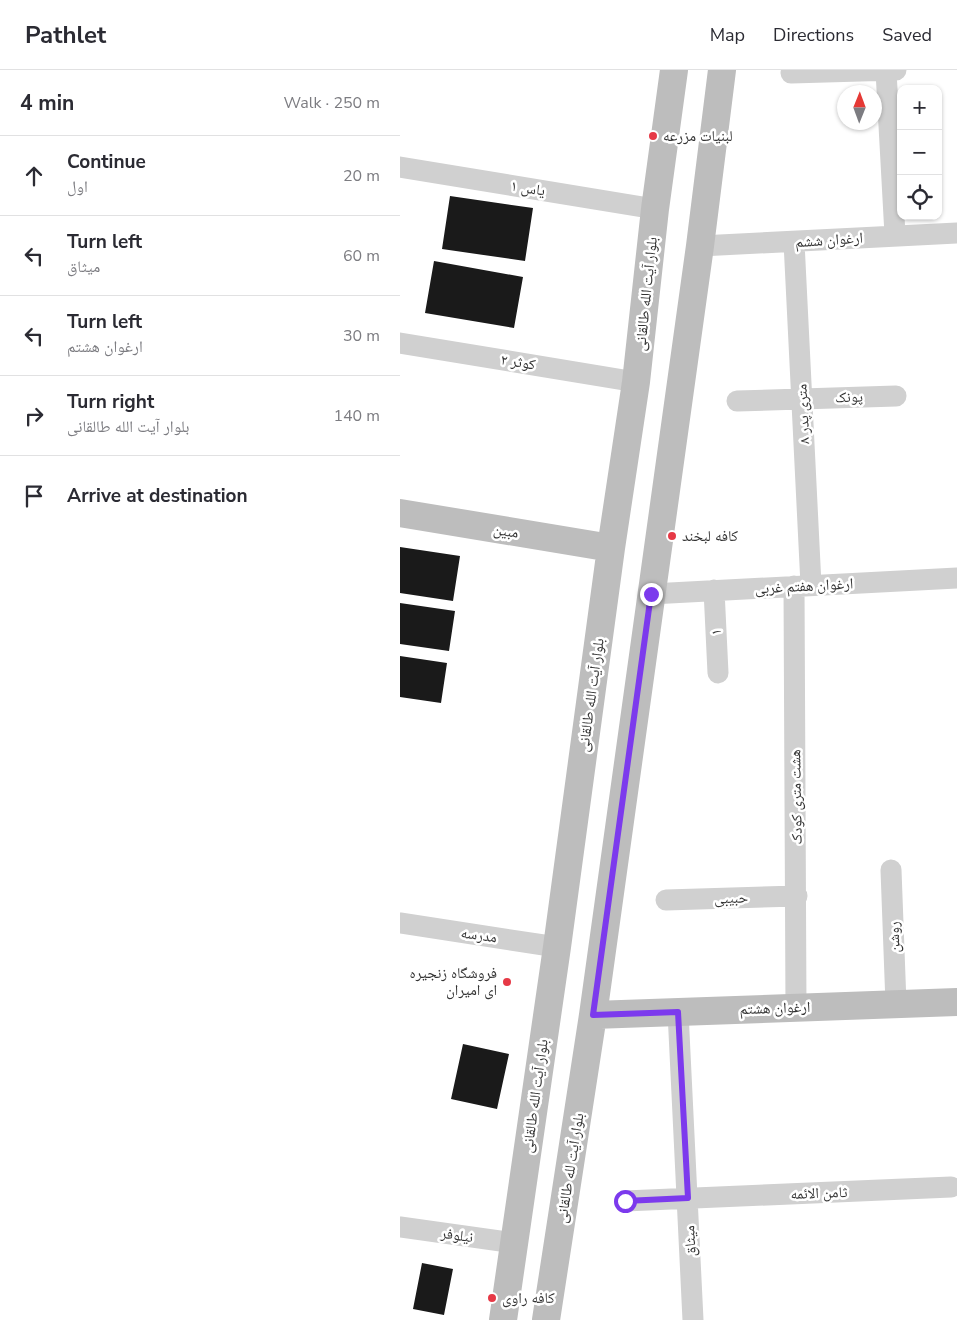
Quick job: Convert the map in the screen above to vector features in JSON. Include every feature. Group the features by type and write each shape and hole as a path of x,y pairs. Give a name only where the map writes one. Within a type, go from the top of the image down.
{"street":[{"name":"بلوار آیت الله طالقانی","path":"503,1320 636,382 655,209 674,70"},
{"path":"593,1015 700,246 722,70"},
{"path":"791,73 891,70 895,236"},
{"name":"یاس ۱","path":"400,167 655,209"},
{"name":"ارغوان ششم","path":"700,246 957,233"},
{"name":"۸ متری پدر","path":"794,242 802,399 802,586"},
{"name":"کوثر ۲","path":"400,343 636,382"},
{"name":"پونک","path":"737,401 896,396"},
{"name":"مبین","path":"400,513 611,548"},
{"name":"ارغوان هفتم غربی","path":"651,594 957,578"},
{"name":"هشت متری کودک","path":"796,1008 802,586"},
{"name":"۱","path":"714,590 718,673"},
{"name":"روشن","path":"891,870 896,1004"},
{"name":"حبیبی","path":"666,900 797,896"},
{"name":"مدرسه","path":"400,924 557,946"},
{"name":"ارغوان هشتم","path":"593,1015 957,1002"},
{"name":"میثاق","path":"678,1012 693,1320"},
{"name":"بلوار آیت لله طالقانی","path":"546,1320 593,1015"},
{"name":"ثامن الائمه","path":"625,1201 951,1187"},
{"name":"نیلوفر","path":"400,1227 514,1243"}],"building":[{"path":"450,196 533,208 525,261 442,249"},
{"path":"434,261 523,277 514,328 425,313"},
{"path":"400,547 460,556 453,601 400,593"},
{"path":"400,603 455,611 449,651 400,644"},
{"path":"400,656 447,663 441,703 400,697"},
{"path":"463,1044 509,1054 497,1109 451,1099"},
{"path":"422,1263 453,1269 444,1315 413,1309"}],"place":[{"name":"لبنیات مزرعه","path":"653,136"},
{"name":"کافه لبخند","path":"672,536"},
{"name":"فروشگاه زنجیره ای امیران","path":"507,982"},
{"name":"کافه راوی","path":"492,1298"}],"route":[{"path":"625,1201 688,1198 678,1012 593,1015 651,594"}]}
